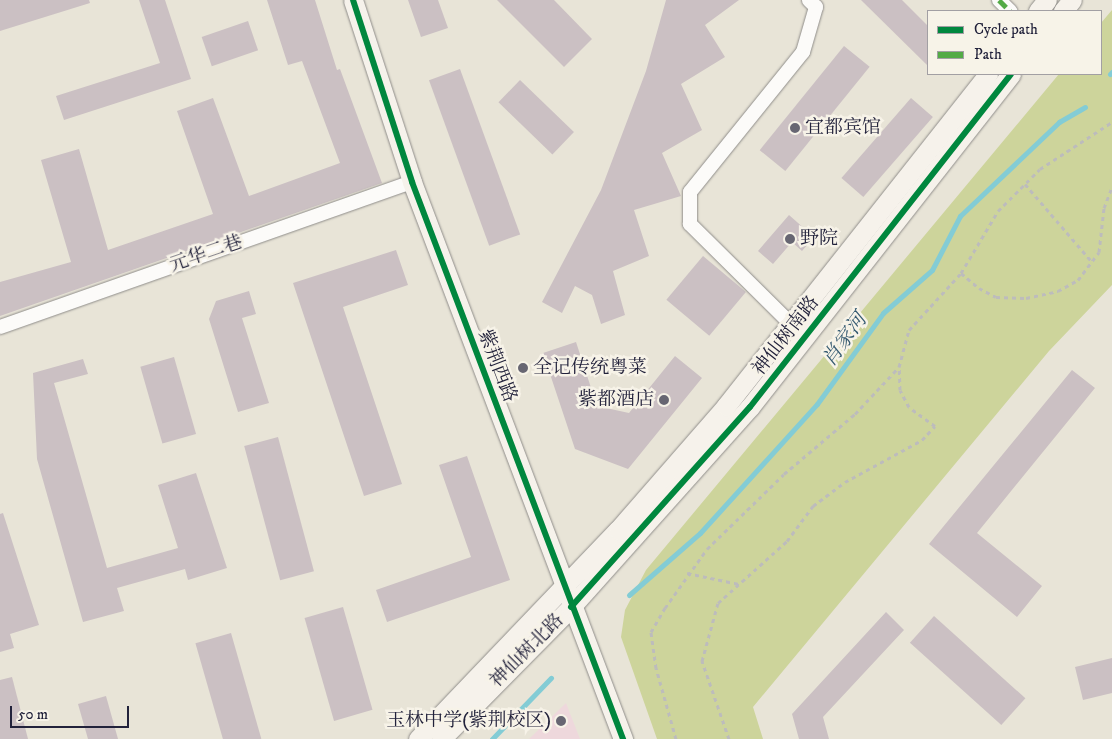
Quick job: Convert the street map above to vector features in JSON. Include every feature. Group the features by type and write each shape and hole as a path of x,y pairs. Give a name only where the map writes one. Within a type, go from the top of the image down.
{"main road":[{"name":"紫荆西路","path":"353,0 412,182 571,607 623,739"},
{"path":"1039,10 1047,0"},
{"path":"1064,10 1072,0"},
{"path":"418,739 563,585 618,530 726,406 987,75"},
{"name":"神仙树南路","path":"571,607 750,407 1010,75"},
{"name":"神仙树北路","path":"441,739 571,607"}],"street":[{"path":"804,338 690,224 690,192 803,52 816,6 809,0"},
{"path":"999,0 1009,10"},
{"name":"元华二巷","path":"0,326 412,182"}],"path":[{"path":"729,739 702,661 718,603 787,541 813,506 845,482 922,440 935,426 909,407 900,390 899,367 910,330 961,273 998,211 1040,169 1112,122"},
{"path":"1025,184 1092,262"},
{"path":"961,273 979,288 996,297 1026,298 1058,291 1078,280 1099,252 1104,208 1112,187"},
{"path":"676,739 656,668 651,632 687,573 743,514 855,414 899,367"},
{"path":"687,573 739,584"}],"shaded area":[{"name":"玉林中学(紫荆校区)","path":"566,703 580,739 529,739"}],"green space":[{"path":"1112,10 1112,285 1049,351 753,707 763,739 657,739 621,637 625,610 646,570 1058,75 1102,75 1102,22"}],"building":[{"path":"0,0 89,0 90,3 0,31"},
{"path":"139,0 165,0 191,79 64,120 56,96 160,63"},
{"path":"267,0 315,0 337,70 340,69 382,183 0,316 0,282 71,262 41,160 79,149 108,250 213,214 177,111 213,98 249,196 340,163 302,61 288,65"},
{"path":"408,0 438,0 448,28 421,37"},
{"path":"497,0 554,0 592,39 564,67"},
{"path":"666,0 739,0 705,25 725,57 681,84 702,130 662,153 681,196 634,210 649,256 613,271 625,315 601,324 592,295 575,286 562,313 542,302 601,190 646,71"},
{"path":"861,0 902,0 927,25 927,65"},
{"path":"248,21 258,50 212,66 202,37"},
{"path":"844,46 870,67 785,171 760,150"},
{"path":"460,69 520,234 489,246 429,80"},
{"path":"520,80 574,132 552,154 498,102"},
{"path":"911,98 933,117 863,197 841,178"},
{"name":"野院","path":"789,215 814,237 802,251 792,242 773,264 758,251"},
{"path":"396,250 408,285 343,307 402,484 364,496 293,283"},
{"path":"703,256 746,292 709,336 666,300"},
{"path":"249,291 256,314 242,318 269,403 238,412 209,319 216,301"},
{"path":"576,342 597,406 629,413 675,356 702,378 628,469 575,449 543,353"},
{"path":"174,357 196,434 162,444 140,367"},
{"path":"83,359 88,374 54,383 107,568 178,548 158,485 196,473 227,568 188,580 185,569 117,588 124,611 83,622 37,459 33,373"},
{"path":"1072,370 1095,388 977,533 1042,586 1017,617 929,544"},
{"path":"278,437 314,571 280,580 244,446"},
{"path":"467,456 510,580 387,622 376,590 471,557 439,465"},
{"path":"3,513 39,625 10,634 14,648 0,652 0,514"},
{"path":"343,607 372,710 334,721 305,618"},
{"path":"886,612 904,630 823,717 829,739 799,739 792,714"},
{"path":"934,616 1025,698 1001,725 910,643"},
{"path":"231,633 261,739 223,739 195,643"},
{"path":"1112,658 1112,693 1083,700 1075,667"},
{"path":"12,677 28,739 0,739 0,680"},
{"path":"106,696 118,739 88,739 78,704"}],"waterway":[{"name":"肖家河","path":"629,595 700,533 817,404 883,313 932,270 960,216 1059,122 1085,107"},
{"name":"肖家河","path":"492,739 551,678"}],"marked path":[{"path":"999,0 1009,10"}],"cycle path":[{"path":"353,0 412,182 623,739"},
{"path":"571,607 750,407 1010,75"}],"place":[{"name":"宜都宾馆","path":"795,128"},
{"name":"野院","path":"790,239"},
{"name":"全记传统粤菜","path":"523,368"},
{"name":"紫都酒店","path":"664,400"},
{"name":"玉林中学(紫荆校区)","path":"561,721"}]}
